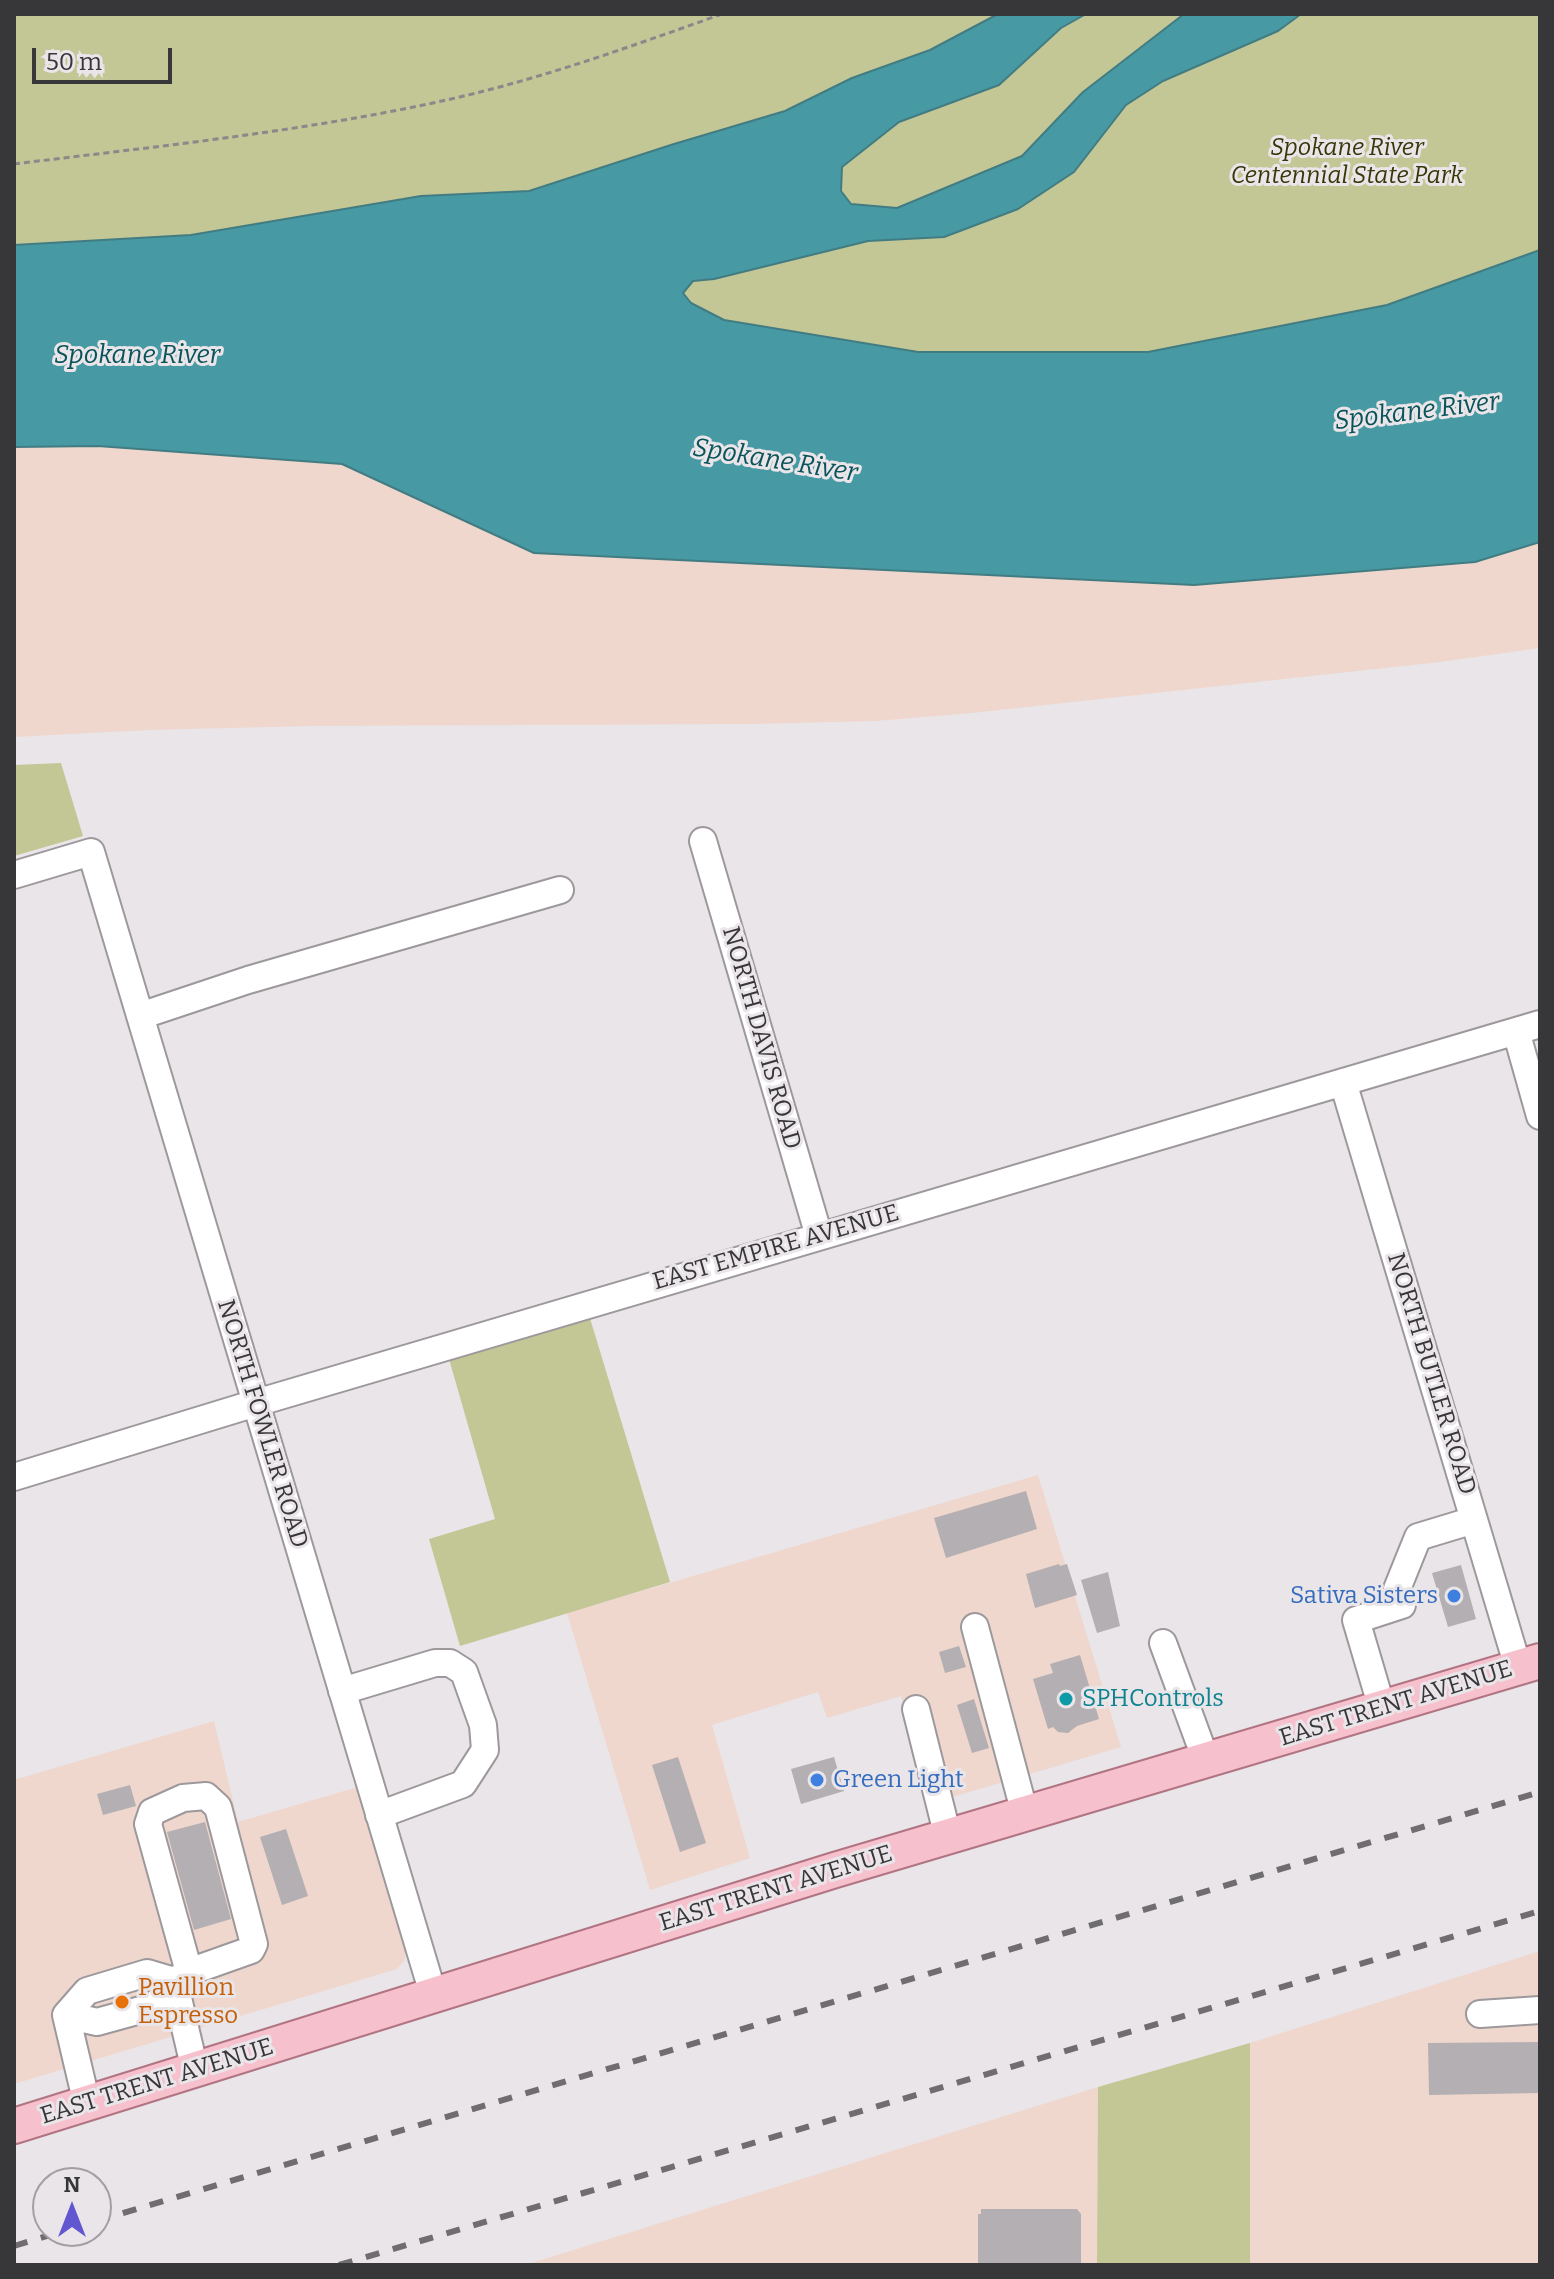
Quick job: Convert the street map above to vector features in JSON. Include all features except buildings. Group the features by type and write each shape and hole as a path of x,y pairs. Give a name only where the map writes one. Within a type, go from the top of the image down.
{"main road":[{"name":"EAST TRENT AVENUE","path":"14,2126 948,1837 1529,1664"}],"street":[{"name":"NORTH DAVIS ROAD","path":"703,841 819,1236"},
{"name":"NORTH FOWLER ROAD","path":"14,875 91,852 434,1997"},
{"path":"140,1016 248,980 560,890"},
{"name":"EAST EMPIRE AVENUE","path":"14,1477 1528,1027"},
{"path":"1528,1027 1540,1116"},
{"name":"NORTH BUTLER ROAD","path":"1343,1082 1474,1520 1529,1664"},
{"path":"1382,1708 1356,1620 1402,1605 1397,1589 1418,1537 1474,1520"},
{"path":"975,1627 1025,1814"},
{"path":"1163,1643 1206,1760"},
{"path":"342,1691 435,1663 450,1663 464,1672 483,1725 485,1750 463,1784 379,1815"},
{"path":"916,1709 948,1837"},
{"path":"87,2104 66,2015 97,2022 155,2006 181,1976 251,1950 254,1944 218,1807 206,1796 183,1798 152,1812 148,1824 181,1976 195,2070"},
{"path":"1480,2014 1540,2010"}],"path":[{"path":"14,164 230,137 450,99 575,67 722,14"}],"shaded area":[{"path":"98,446 342,464 534,553 1194,585 1475,562 1540,542 1540,648 1440,662 876,721 310,726 14,737 14,447"},
{"path":"1038,1475 1121,1747 932,1803 901,1696 827,1718 818,1692 712,1725 750,1858 650,1890 567,1613"},
{"path":"214,1721 238,1822 358,1787 405,1948 405,1960 397,1969 14,2084 14,1780"},
{"path":"1540,1951 1540,2265 1250,2265 1250,2043"},
{"path":"1098,2087 1097,2265 525,2265"}],"green space":[{"path":"14,14 998,14 930,50 852,78 785,111 529,191 421,196 191,235 14,245"},
{"path":"1086,14 1184,14 1083,92 1022,156 897,208 851,204 841,192 842,167 899,122 999,85 1061,28"},
{"name":"Spokane River Centennial State Park","path":"1301,14 1540,14 1540,250 1387,305 1148,352 918,352 724,320 690,303 683,293 693,281 714,279 868,241 944,237 1074,172 1126,105 1163,81 1278,31"},
{"path":"61,763 83,836 14,856 14,765"},
{"path":"589,1315 670,1582 460,1646 429,1539 495,1519 449,1359"},
{"path":"1250,2043 1250,2265 1097,2265 1098,2087"}],"water":[{"name":"Spokane River","path":"998,14 1086,14 1061,28 999,85 899,122 842,167 841,191 851,204 897,208 1022,156 1083,92 1184,14 1301,14 1278,31 1163,81 1126,105 1074,172 1018,209 944,237 868,241 714,279 693,281 683,293 691,303 724,320 918,352 1148,352 1387,305 1540,250 1540,542 1475,562 1194,585 534,553 342,464 98,446 14,447 14,245 191,235 421,196 529,191 785,111 852,78 930,50"}],"railway":[{"path":"112,2216 1540,1792"},
{"path":"339,2265 1540,1911"},
{"path":"14,2246 32,2240"}],"place":[{"name":"Sativa Sisters","path":"1454,1596"},
{"name":"SPHControls","path":"1066,1699"},
{"name":"Green Light","path":"817,1780"},
{"name":"Pavillion Espresso","path":"122,2002"}]}
